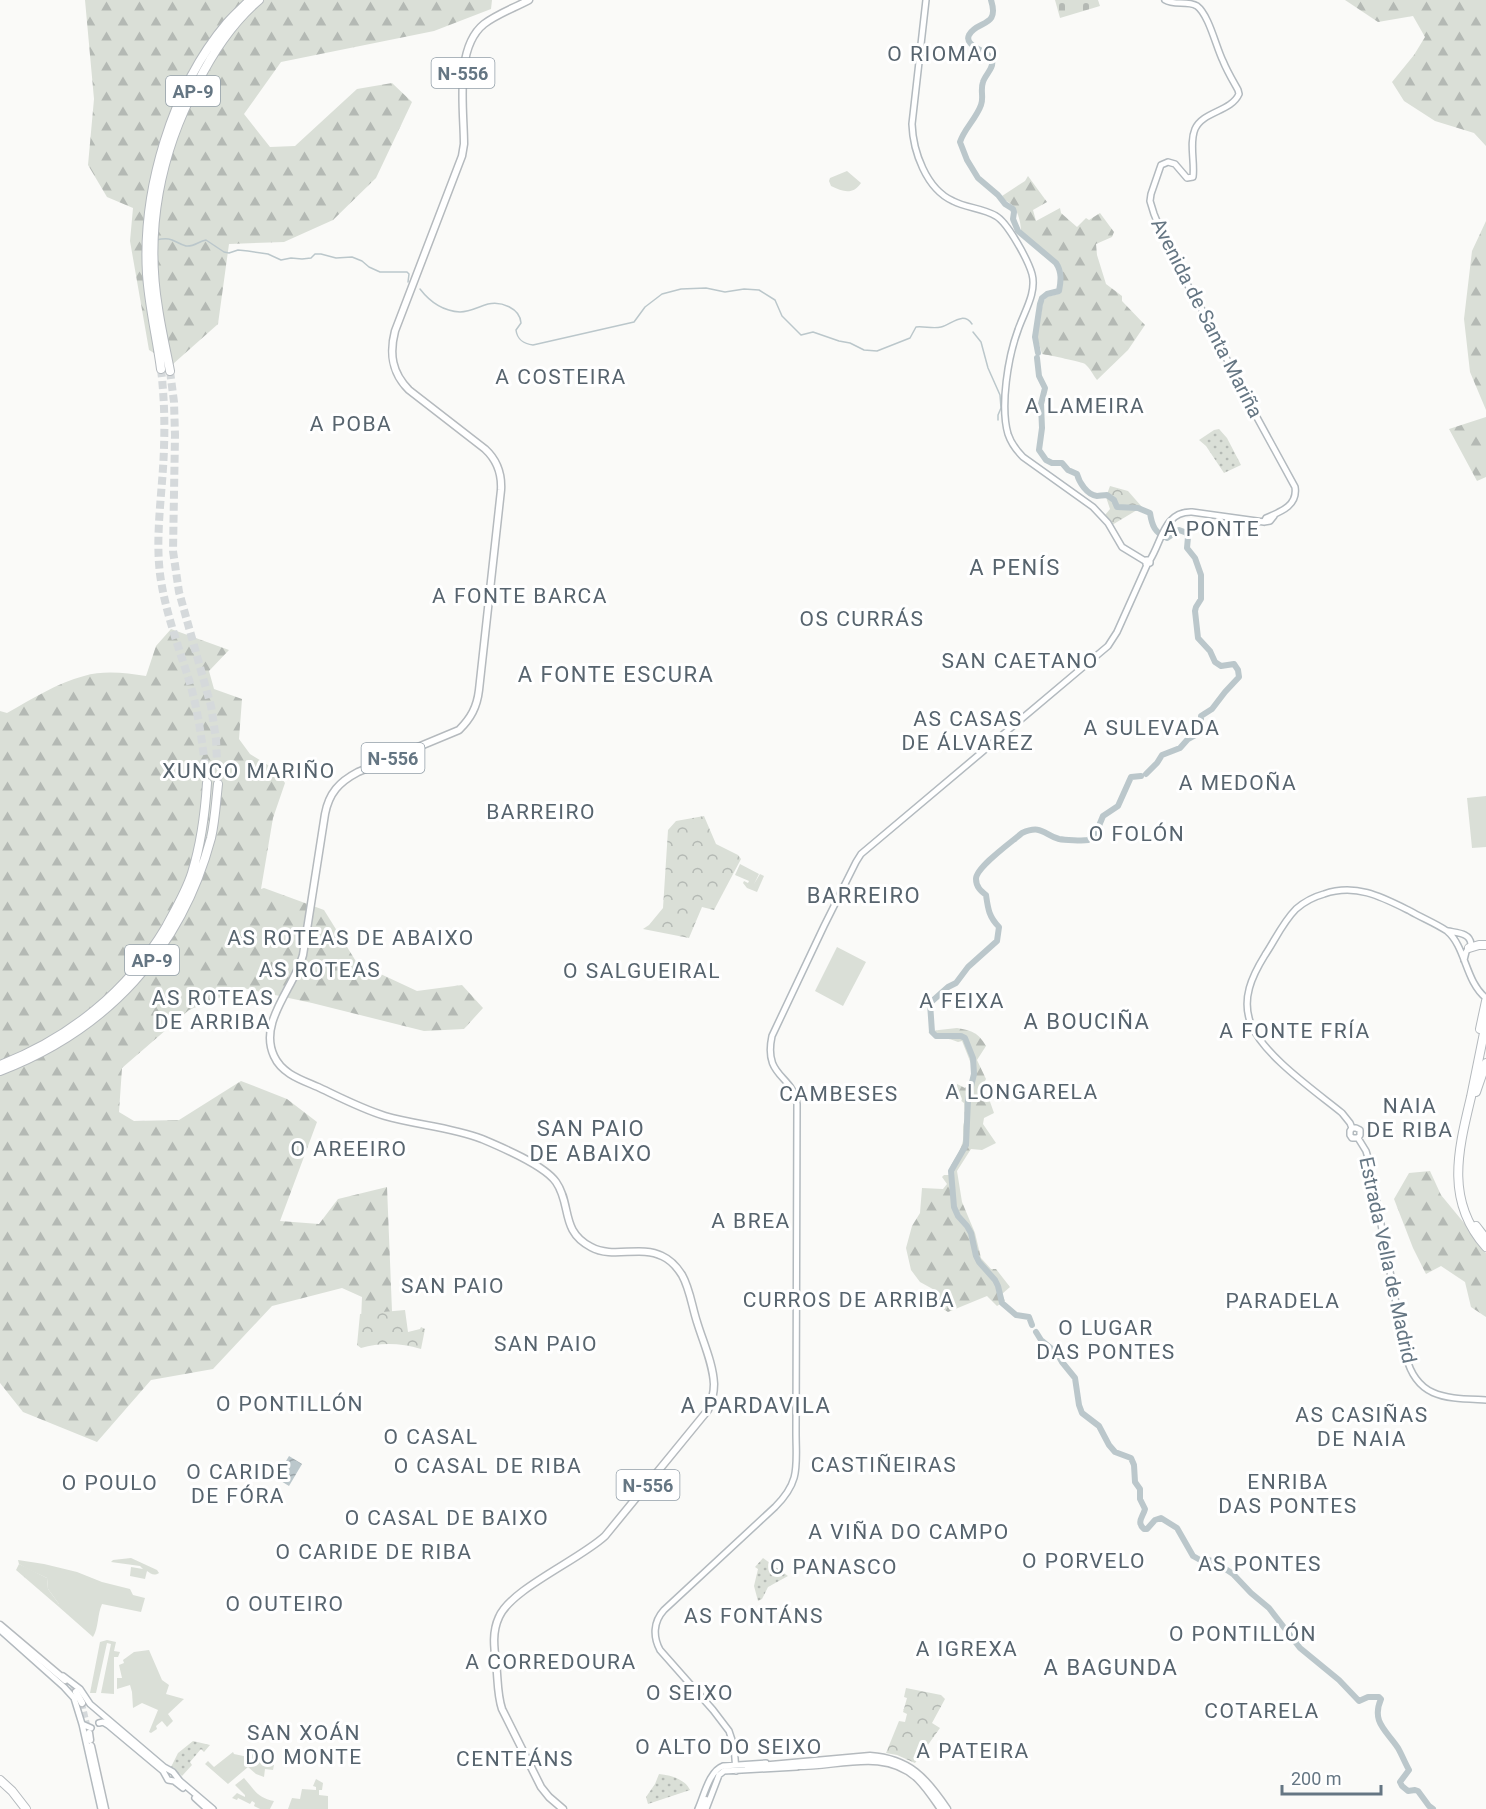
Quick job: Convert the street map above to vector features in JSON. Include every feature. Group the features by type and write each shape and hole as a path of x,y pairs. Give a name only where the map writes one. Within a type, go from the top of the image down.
{"highway":[{"name":"AP-9","path":"166,370 150,260 158,164 179,104 200,62 227,24 250,0"},
{"name":"AP-9","path":"154,198 173,135 206,66 233,29 259,0"},
{"name":"AP-9","path":"0,1065 21,1057 60,1036 96,1011 145,960 176,910 191,875 201,834 207,783"},
{"name":"AP-9","path":"0,1071 24,1062 63,1042 100,1015 129,988 148,966 183,914 199,876 211,836 218,784"},
{"path":"1468,948 1486,945"},
{"path":"1468,1110 1467,1098 1486,999"},
{"path":"1486,1023 1460,1149 1458,1181 1460,1198 1466,1216 1486,1247"},
{"path":"1486,1046 1464,1153 1463,1184 1471,1215 1486,1239"},
{"path":"1476,1092 1486,1063"},
{"path":"0,1780 26,1809"},
{"path":"0,1786 20,1809"}],"main road":[{"name":"N-556","path":"529,0 483,25 472,37 467,48 464,67 462,156 395,331 392,351 396,372 406,387 485,448 494,458 500,474 501,490 476,706 470,718 459,730 358,772 342,781 334,790 328,800 325,814 303,955 297,973 272,1022 270,1036 276,1060 291,1074 375,1113 478,1138 540,1168 550,1175 559,1187 570,1225 583,1242 606,1251 655,1253 672,1262 682,1275 712,1372 714,1386 712,1401 700,1421 610,1531 589,1550 506,1604 496,1623 494,1638 502,1709 541,1787 563,1809"},
{"path":"735,1768 734,1746 729,1731 660,1650 655,1629 660,1614 781,1501 794,1479 797,1104 793,1090 774,1068 770,1054 772,1036 861,854 1108,646 1117,632 1147,562 1122,547 1108,523 1098,512 1030,463 1014,447 1007,426 1008,370 1018,329 1032,295 1033,281 1028,264 1000,219 990,213 952,201 941,193 925,171 913,145 912,124 926,0"},
{"name":"Avenida de Santa Mariña","path":"1147,562 1171,519 1179,513 1267,522 1266,518 1287,508 1296,491 1200,306 1173,260 1151,208 1151,194 1161,165 1170,162 1175,164 1187,178 1191,178 1193,175 1193,138 1196,128 1205,118 1234,102 1239,94 1201,10 1191,4 1171,3 1165,0"},
{"name":"Estrada Vella de Madrid","path":"1462,935 1447,931 1371,893 1350,889 1329,892 1309,900 1291,915 1255,972 1248,992 1248,1008 1251,1025 1259,1039 1274,1056 1342,1113 1352,1128 1360,1130 1358,1138 1369,1161 1410,1370 1424,1387 1437,1395 1486,1400"},
{"name":"Estrada Vella de Madrid","path":"1447,931 1452,935 1463,961 1480,993 1486,999"},
{"path":"1463,961 1472,944 1468,936 1462,935 1457,945 1463,950 1468,948"},
{"path":"0,1626 65,1681"},
{"path":"0,1626 80,1689 88,1702 207,1809"},
{"path":"0,1626 71,1693 76,1701 103,1809"},
{"path":"76,1693 82,1704"},
{"path":"80,1716 85,1708 97,1709"},
{"path":"97,1709 101,1717 89,1738 103,1809"},
{"path":"99,1723 103,1722 108,1725 213,1809"},
{"path":"82,1724 89,1738 103,1809"},
{"path":"702,1809 716,1770 723,1766 735,1768 801,1764 870,1756 894,1760 912,1768 924,1779 946,1809"},
{"path":"748,1767 869,1761 898,1766 916,1778 941,1809"},
{"path":"702,1809 706,1800"}],"green space":[{"path":"85,0 492,0 491,9 434,31 281,62 244,114 270,147 295,146 357,89 392,83 412,102 376,178 333,220 284,242 229,244 218,324 173,364 149,350 130,241 133,208 107,197 88,165 94,99"},
{"path":"1055,0 1098,0 1100,6 1060,18"},
{"path":"1345,0 1486,0 1486,146 1474,133 1435,121 1404,101 1392,82 1425,37 1413,16 1378,22"},
{"path":"847,171 861,183 858,187 848,191 831,186 830,178"},
{"path":"1028,176 1047,202 1033,210 1036,221 1060,208 1061,213 1077,227 1086,218 1089,220 1100,213 1114,232 1112,237 1096,244 1106,284 1122,296 1122,301 1145,325 1128,350 1097,380 1085,364 1042,354 1037,337 1043,302 1047,297 1061,293 1061,269 1055,260 1021,231 1016,211 1012,204 1002,196 1025,181"},
{"path":"1486,221 1486,410 1470,372 1464,319 1472,251"},
{"path":"1486,417 1486,477 1477,481 1449,429"},
{"path":"1219,429 1227,438 1241,465 1224,473 1206,446 1199,440"},
{"path":"1110,486 1128,491 1142,507 1112,525 1105,515 1110,509 1106,497"},
{"path":"171,629 229,650 209,671 214,689 242,699 239,739 250,754 276,770 285,783 273,818 261,889 264,888 324,910 357,963 417,991 462,985 483,1008 464,1029 424,1031 243,988 189,1010 122,1068 119,1112 134,1121 179,1120 241,1081 287,1099 317,1122 280,1221 319,1224 338,1199 387,1187 393,1336 360,1345 362,1297 342,1288 272,1306 213,1369 151,1380 97,1442 23,1412 0,1383 0,711 7,713 54,687 92,674 115,673 146,676 156,646"},
{"path":"1486,796 1486,847 1472,848 1467,798"},
{"path":"704,816 716,844 738,855 741,859 714,910 702,907 689,938 643,929 663,908 668,830 676,821"},
{"path":"740,864 759,874 754,884 760,874 764,876 757,892 747,888 743,883 749,881 735,875"},
{"path":"837,947 866,962 843,1006 815,991"},
{"path":"957,1028 974,1033 986,1046 977,1060 986,1079 980,1090 981,1096 988,1096 994,1113 984,1118 983,1124 996,1143 982,1150 971,1149 957,1171 962,1202 975,1233 981,1258 991,1269 996,1269 1010,1287 1002,1294 1005,1301 997,1306 987,1296 948,1312 935,1304 940,1293 920,1282 911,1270 906,1248 912,1226 920,1213 922,1188 943,1189 947,1184 942,1177 949,1175 963,1141 964,1103 955,1096 957,1084 965,1088 976,1076 962,1041 958,1042 928,1032"},
{"path":"1430,1171 1441,1195 1486,1253 1486,1317 1471,1307 1465,1282 1441,1266 1426,1274 1394,1199 1409,1173"},
{"path":"405,1310 408,1332 421,1327 425,1329 421,1349 398,1344 361,1348 357,1345 360,1314"},
{"path":"131,1558 159,1573 153,1574 147,1571 145,1579 130,1576 131,1567 143,1569 140,1566 111,1562"},
{"path":"763,1558 788,1576 768,1587 762,1599 758,1601 754,1586 758,1569 755,1567"},
{"path":"18,1560 77,1572 102,1582 130,1589 133,1595 145,1598 141,1612 102,1604 93,1637 59,1607 48,1589 47,1578 22,1566"},
{"path":"19,1564 47,1578 48,1589 59,1607 16,1570"},
{"path":"107,1640 116,1642 114,1651 120,1652 118,1657 114,1657 114,1694 101,1693 111,1644 107,1643 96,1693 90,1693 100,1642"},
{"path":"149,1650 162,1680 169,1685 166,1694 184,1699 168,1714 173,1721 167,1727 162,1721 151,1733 149,1732 158,1710 142,1703 133,1708 130,1685 117,1689 117,1678 122,1678 119,1665 124,1663 123,1660 134,1652"},
{"path":"906,1688 941,1695 945,1699 932,1723 940,1728 915,1763 886,1753 899,1721 905,1722 907,1714 903,1712 907,1698 904,1697"},
{"path":"193,1741 210,1745 204,1752 201,1749 190,1762 192,1765 182,1776 171,1767 178,1753"},
{"path":"233,1752 248,1757 249,1753 254,1754 261,1761 274,1765 273,1770 265,1769 264,1777 248,1767 228,1784 205,1764 208,1761 214,1767"},
{"path":"659,1774 681,1780 690,1790 648,1804 646,1797"},
{"path":"244,1778 260,1795 274,1801 270,1809 260,1809 254,1806 255,1803 252,1801 250,1804 238,1798 237,1800 232,1798 237,1793 245,1797 235,1785"},
{"path":"316,1779 323,1783 319,1795 328,1796 328,1809 288,1809 292,1798 300,1799 302,1789 316,1790 313,1786"}],"water":[{"path":"289,1456 302,1464 289,1486 276,1478"}],"waterway":[{"path":"991,0 993,9 990,19 973,30 968,39 973,46 987,54 992,61 992,66 983,82 981,105 960,142 978,178 1013,209 1013,219 1018,231 1056,263 1059,270 1061,280 1059,291 1047,294 1042,298 1040,304 1035,337 1038,353"},
{"path":"156,240 170,239 186,246 206,240 224,252 248,251 268,254 281,260 311,258 315,254 336,258 352,257 380,272 407,272 408,282"},
{"path":"420,289 437,305 448,310 467,311 493,303 509,307 520,318 521,323 516,330 519,338 533,345 634,322 645,307 662,294 681,289 706,288 725,292 744,289 759,290 775,300 782,316 801,335 813,332 850,343 864,350 877,351 910,338 916,327 941,327 961,318 969,320 972,324"},
{"path":"973,332 981,342 988,368 1000,395 1001,408 998,420"},
{"path":"1037,358 1039,376 1045,388 1041,404 1042,428 1039,450 1046,460 1052,463 1062,463 1068,470 1077,474 1087,491 1093,495 1107,495 1114,500 1117,507 1138,508 1150,513 1155,528 1163,536 1167,538 1179,530 1187,533 1187,548 1195,558 1201,575 1201,599 1195,611 1198,638 1210,651 1215,662 1221,666 1234,664 1238,670 1239,677 1212,709 1201,716 1199,733 1188,739 1180,748 1162,755 1146,774"},
{"path":"1032,1325 1029,1317 1016,1315 1002,1303 998,1286 979,1262 971,1233 954,1207 951,1171 966,1145 968,1099 974,1074 973,1058 965,1038 936,1036 932,1032 930,1003 956,983 968,967 997,941 999,927 993,920 986,895 976,882 982,868 1022,833 1029,831 1039,830 1059,839 1088,840 1096,833 1103,816 1118,806 1131,777 1141,776"},
{"path":"1036,1332 1041,1340 1057,1353 1075,1378 1082,1413 1099,1426 1115,1452 1131,1458 1134,1465 1135,1482 1140,1489 1140,1499 1145,1509 1140,1522 1144,1529 1161,1518 1177,1528 1193,1556 1202,1561 1215,1562 1233,1574 1269,1608 1300,1648 1339,1680 1359,1701 1368,1697 1379,1697 1381,1699 1378,1714 1381,1725 1398,1748 1409,1770 1400,1782 1408,1791 1418,1791 1433,1809"}],"tunnel":[{"path":"161,369 164,428 159,526 160,574 168,615 195,705 207,783"},
{"path":"170,371 175,435 173,551 179,592 211,706 216,739 218,784"},
{"path":"64,1681 76,1694"},
{"path":"82,1703 89,1733"},
{"path":"706,1800 713,1784"}],"district":[{"name":"O RIOMAO","path":"943,54"},
{"name":"A COSTEIRA","path":"561,377"},
{"name":"A LAMEIRA","path":"1085,406"},
{"name":"A POBA","path":"351,424"},
{"name":"A PONTE","path":"1212,529"},
{"name":"A PENÍS","path":"1015,567"},
{"name":"A FONTE BARCA","path":"520,596"},
{"name":"OS CURRÁS","path":"862,619"},
{"name":"SAN CAETANO","path":"1020,661"},
{"name":"A FONTE ESCURA","path":"616,674"},
{"name":"A SULEVADA","path":"1152,728"},
{"name":"AS CASAS DE ÁLVAREZ","path":"968,731"},
{"name":"XUNCO MARIÑO","path":"249,771"},
{"name":"A MEDOÑA","path":"1238,783"},
{"name":"BARREIRO","path":"541,812"},
{"name":"O FOLÓN","path":"1137,834"},
{"name":"BARREIRO","path":"864,895"},
{"name":"AS ROTEAS DE ABAIXO","path":"351,938"},
{"name":"AS ROTEAS","path":"320,970"},
{"name":"O SALGUEIRAL","path":"642,971"},
{"name":"A FEIXA","path":"962,1001"},
{"name":"AS ROTEAS DE ARRIBA","path":"213,1010"},
{"name":"A BOUCIÑA","path":"1087,1021"},
{"name":"A FONTE FRÍA","path":"1295,1031"},
{"name":"A LONGARELA","path":"1022,1092"},
{"name":"CAMBESES","path":"839,1094"},
{"name":"NAIA DE RIBA","path":"1410,1118"},
{"name":"SAN PAIO DE ABAIXO","path":"591,1140"},
{"name":"O AREEIRO","path":"349,1149"},
{"name":"A BREA","path":"751,1221"},
{"name":"SAN PAIO","path":"453,1286"},
{"name":"CURROS DE ARRIBA","path":"849,1300"},
{"name":"PARADELA","path":"1283,1301"},
{"name":"O LUGAR DAS PONTES","path":"1106,1340"},
{"name":"SAN PAIO","path":"546,1344"},
{"name":"O PONTILLÓN","path":"290,1404"},
{"name":"A PARDAVILA","path":"756,1405"},
{"name":"AS CASIÑAS DE NAIA","path":"1362,1427"},
{"name":"O CASAL","path":"431,1437"},
{"name":"CASTIÑEIRAS","path":"884,1465"},
{"name":"O CASAL DE RIBA","path":"488,1466"},
{"name":"O POULO","path":"110,1483"},
{"name":"O CARIDE DE FÓRA","path":"238,1484"},
{"name":"ENRIBA DAS PONTES","path":"1288,1494"},
{"name":"O CASAL DE BAIXO","path":"447,1518"},
{"name":"A VIÑA DO CAMPO","path":"909,1532"},
{"name":"O CARIDE DE RIBA","path":"374,1552"},
{"name":"O PORVELO","path":"1084,1561"},
{"name":"AS PONTES","path":"1260,1564"},
{"name":"O PANASCO","path":"834,1567"},
{"name":"O OUTEIRO","path":"285,1604"},
{"name":"AS FONTÁNS","path":"754,1616"},
{"name":"O PONTILLÓN","path":"1243,1634"},
{"name":"A IGREXA","path":"967,1649"},
{"name":"A CORREDOURA","path":"551,1662"},
{"name":"A BAGUNDA","path":"1111,1667"},
{"name":"O SEIXO","path":"690,1693"},
{"name":"COTARELA","path":"1262,1711"},
{"name":"SAN XOÁN DO MONTE","path":"304,1745"},
{"name":"O ALTO DO SEIXO","path":"729,1747"},
{"name":"A PATEIRA","path":"973,1751"},
{"name":"CENTEÁNS","path":"515,1759"}]}
